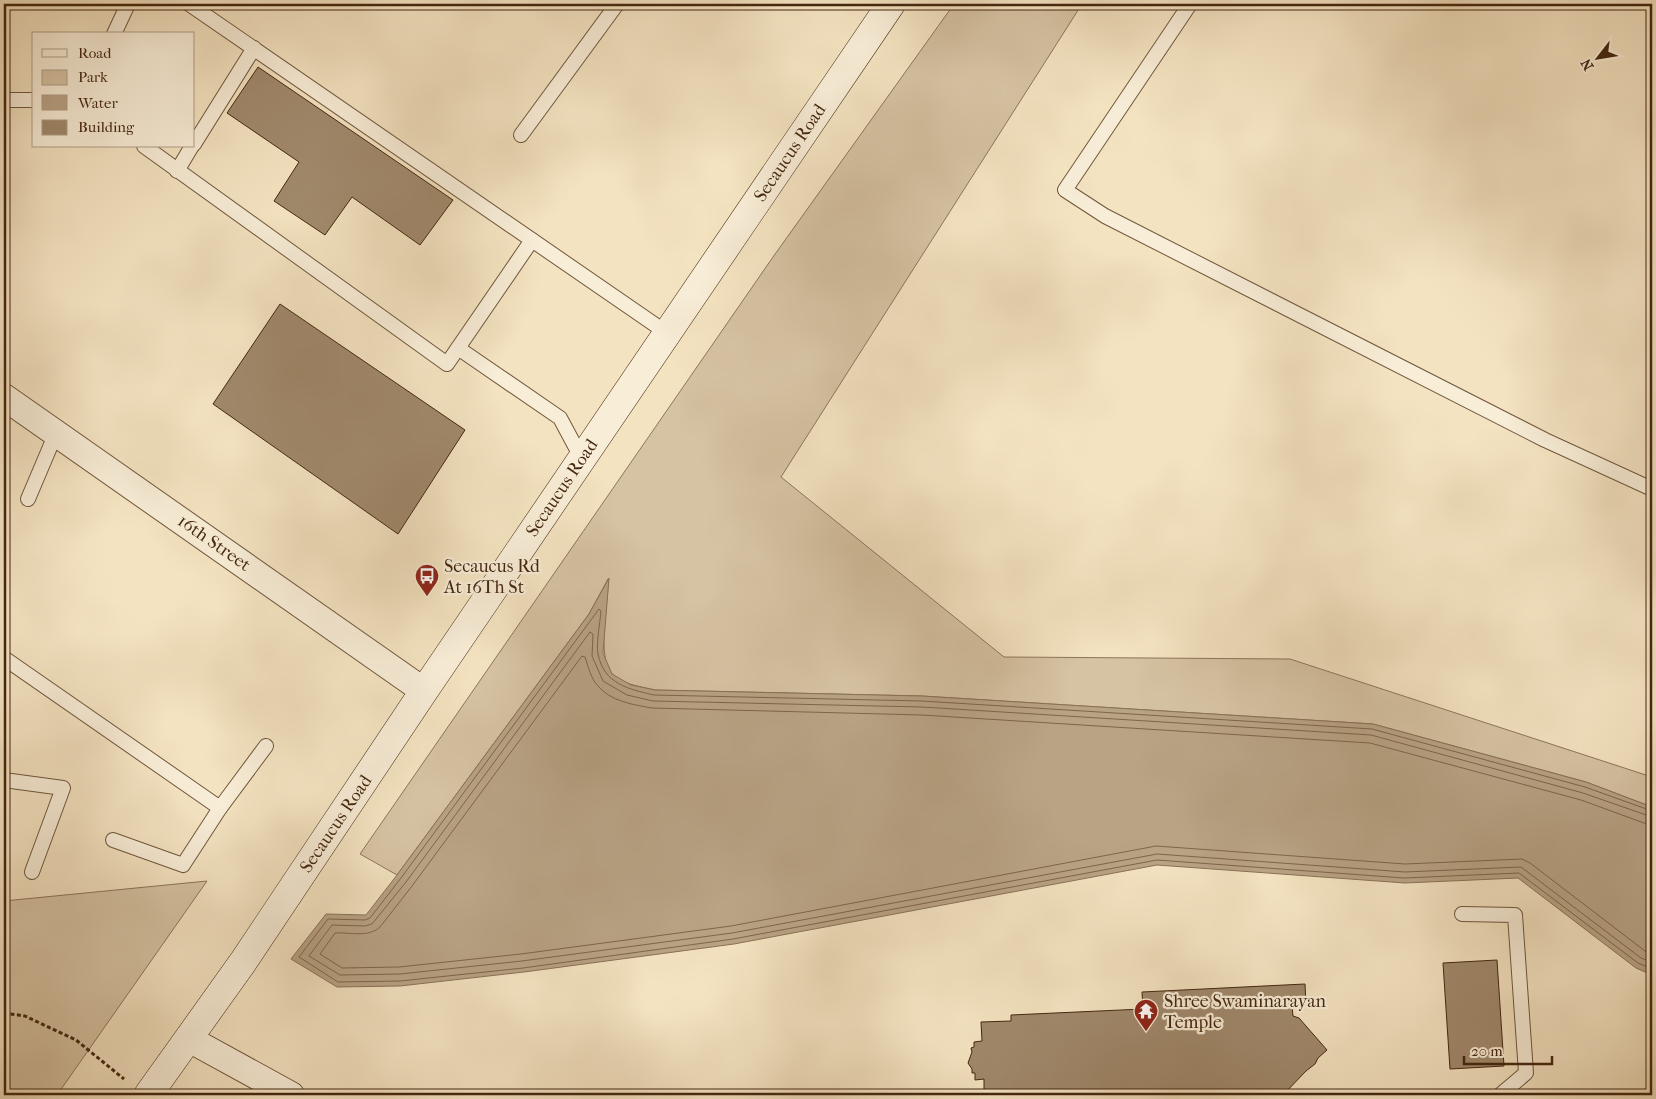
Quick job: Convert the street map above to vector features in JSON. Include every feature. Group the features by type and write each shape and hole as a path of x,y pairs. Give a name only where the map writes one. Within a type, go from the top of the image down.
{"main road":[{"name":"Secaucus Road","path":"139,1090 189,1039 244,962 424,691 891,4"}],"street":[{"name":"16th Street","path":"4,396 424,691"},
{"path":"189,1039 290,1095"}],"lane":[{"path":"115,32 128,4"},
{"path":"189,4 668,333"},
{"path":"521,135 616,4"},
{"path":"1190,4 1065,190 1105,216 1131,230 1545,440 1652,489"},
{"path":"195,142 254,48"},
{"path":"4,100 32,100"},
{"path":"147,148 447,364 532,240"},
{"path":"177,171 191,148"},
{"path":"458,348 560,418 582,459"},
{"path":"28,499 56,433"},
{"path":"4,658 220,808"},
{"path":"113,840 183,865 220,808 266,746"},
{"path":"4,780 63,788 32,872"},
{"path":"1462,914 1515,915 1526,1073 1500,1095"}],"path":[{"path":"4,1013 26,1016 76,1040 139,1090"}],"green space":[{"path":"954,4 1082,4 781,477 1004,657 1290,659 1652,777 1652,807 1586,782 1373,724 922,696 655,690 632,685 612,674 607,665 604,628 608,579 589,614 397,875 360,854 773,257"},
{"path":"207,881 57,1095 4,1095 4,901"}],"water":[{"path":"609,578 603,653 612,674 631,685 655,690 922,696 1373,724 1586,782 1652,807 1652,975 1636,968 1518,878 1405,883 1157,865 734,944 524,972 400,986 337,987 291,959 326,914 366,915 589,614"}],"building":[{"path":"258,67 453,200 420,245 352,197 325,235 274,201 299,162 227,113"},
{"path":"280,304 465,430 398,534 213,404"},
{"path":"1497,960 1504,1066 1450,1069 1443,963"},
{"name":"Shree Swaminarayan Temple","path":"1305,984 1306,1005 1292,1006 1293,1016 1299,1018 1327,1050 1283,1095 984,1095 984,1079 975,1080 975,1073 972,1073 968,1063 974,1042 982,1041 981,1022 1011,1021 1011,1015 1143,1009 1142,992"}],"place":[{"name":"Secaucus Rd At 16Th St","path":"427,597"},
{"name":"Shree Swaminarayan Temple","path":"1146,1032"}]}
